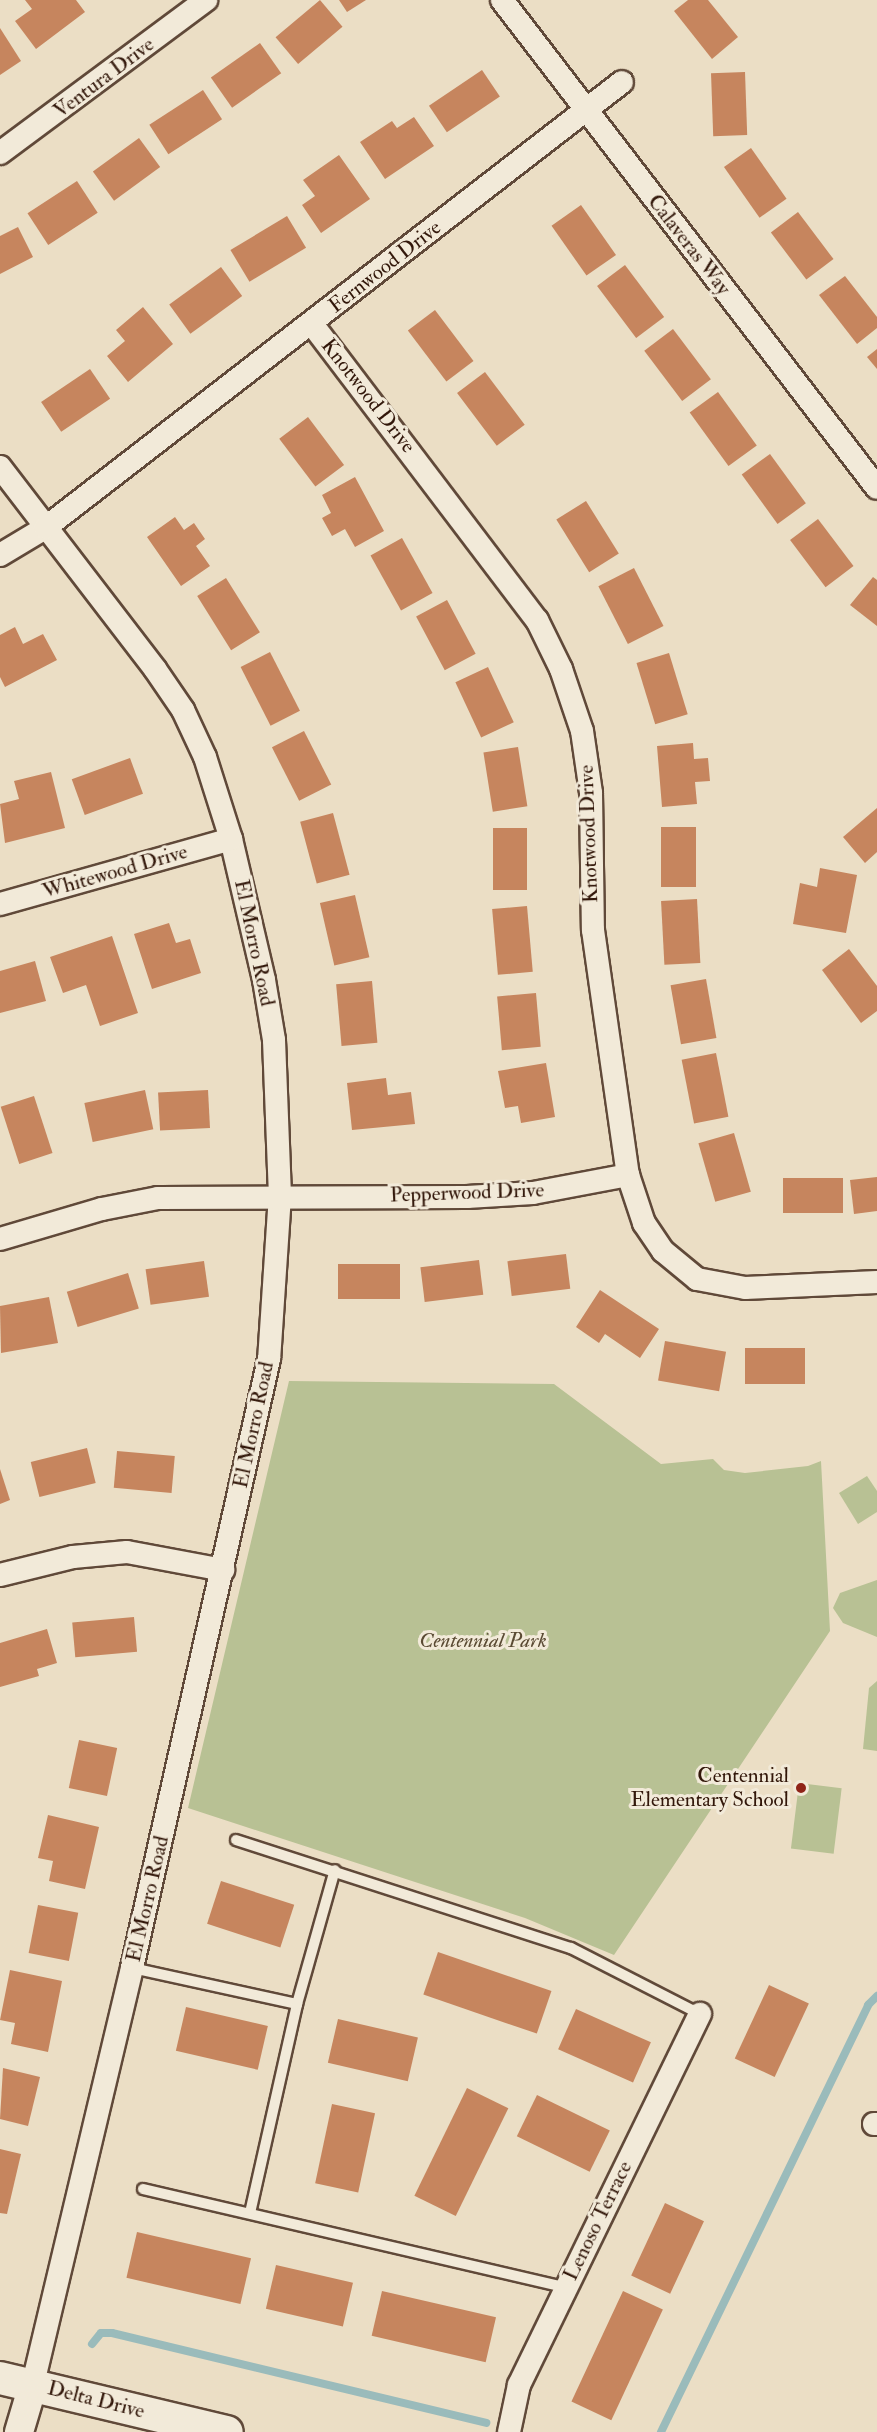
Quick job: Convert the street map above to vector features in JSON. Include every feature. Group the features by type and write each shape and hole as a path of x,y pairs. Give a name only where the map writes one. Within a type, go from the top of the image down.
{"main road":[{"name":"Delta Drive","path":"0,2378 227,2432"}],"street":[{"name":"Ventura Drive","path":"0,153 206,0"},
{"name":"Calaveras Way","path":"502,0 877,489"},
{"name":"Fernwood Drive","path":"0,555 45,528 312,324 622,82"},
{"name":"Knotwood Drive","path":"312,324 532,612 561,669 582,731 591,793 592,930 628,1175"},
{"name":"El Morro Road","path":"0,467 183,710 205,757 231,839 274,1040 280,1195 269,1359 132,1968 33,2385 19,2432"},
{"name":"Whitewood Drive","path":"0,904 231,839"},
{"name":"Pepperwood Drive","path":"0,1239 102,1209 158,1198 522,1194 628,1175"},
{"path":"628,1175 644,1223 656,1242 697,1279 745,1288 877,1282"},
{"path":"0,1575 74,1557 127,1552 223,1570"},
{"name":"Lenoso Terrace","path":"509,2432 519,2385 699,2014"}],"lane":[{"path":"236,1840 335,1870 571,1948 699,2014"},
{"path":"250,2213 297,2004 335,1870"},
{"path":"132,1968 297,2004"},
{"path":"142,2189 565,2287"}],"green space":[{"name":"Centennial Park","path":"289,1381 554,1384 661,1464 713,1459 724,1470 745,1473 808,1466 821,1461 830,1631 614,1955 525,1918 188,1808"},
{"path":"867,1476 877,1491 877,1512 858,1524 839,1493"},
{"path":"877,1580 877,1637 843,1623 833,1608 840,1593"},
{"path":"877,1681 877,1751 863,1749 869,1688"},
{"path":"799,1783 842,1788 834,1854 791,1849"}],"building":[{"path":"25,0 76,0 85,12 36,49 15,21 32,9"},
{"path":"320,0 342,27 298,64 276,37"},
{"path":"339,0 366,0 347,12"},
{"path":"688,0 708,0 738,37 712,59 674,11"},
{"path":"0,28 21,61 0,75"},
{"path":"260,43 281,73 232,108 211,77"},
{"path":"482,70 500,97 447,132 429,106"},
{"path":"745,72 747,135 713,136 711,73"},
{"path":"203,90 222,119 168,154 149,125"},
{"path":"414,117 434,146 385,179 360,142 392,121 397,128"},
{"path":"139,138 160,167 114,201 93,172"},
{"path":"751,148 787,199 760,218 724,167"},
{"path":"339,155 370,199 321,233 302,205 315,196 303,180"},
{"path":"77,181 98,213 48,245 28,213"},
{"path":"581,205 616,255 586,276 552,226"},
{"path":"798,212 834,259 806,280 771,232"},
{"path":"287,216 306,248 249,282 230,250"},
{"path":"18,227 33,257 0,274 0,236"},
{"path":"625,265 664,317 636,338 597,286"},
{"path":"221,267 242,296 190,334 169,305"},
{"path":"845,276 877,317 877,328 857,344 819,295"},
{"path":"143,307 173,344 128,382 107,356 125,341 116,330"},
{"path":"435,310 474,361 446,382 408,330"},
{"path":"673,329 711,379 682,401 644,351"},
{"path":"877,349 877,369 867,357"},
{"path":"90,369 110,399 61,432 41,402"},
{"path":"485,372 525,425 497,446 457,393"},
{"path":"718,392 757,445 728,466 690,413"},
{"path":"308,417 344,465 315,487 279,439"},
{"path":"770,454 806,503 778,524 742,475"},
{"path":"355,477 384,531 355,547 345,529 332,536 322,518 331,513 322,495"},
{"path":"586,501 619,554 589,572 556,520"},
{"path":"175,517 184,530 194,523 205,539 196,546 210,566 181,586 147,537"},
{"path":"818,519 854,566 826,587 790,540"},
{"path":"402,538 433,593 401,611 371,555"},
{"path":"634,568 664,626 628,644 598,586"},
{"path":"873,577 877,580 877,626 850,605"},
{"path":"226,578 260,632 231,650 197,596"},
{"path":"447,600 476,654 445,670 416,616"},
{"path":"15,627 23,644 43,634 57,660 5,687 0,677 0,635"},
{"path":"270,652 300,711 271,726 241,667"},
{"path":"669,653 688,714 655,724 636,663"},
{"path":"488,667 514,722 481,737 455,682"},
{"path":"304,731 331,784 299,801 272,747"},
{"path":"693,743 694,759 708,758 710,781 695,782 697,804 662,807 657,746"},
{"path":"518,747 527,806 493,812 483,752"},
{"path":"130,758 143,794 85,815 72,779"},
{"path":"51,772 65,828 5,843 0,804 19,799 14,781"},
{"path":"877,808 877,852 865,863 843,837"},
{"path":"333,813 350,875 317,884 300,822"},
{"path":"661,827 696,827 696,887 661,887"},
{"path":"493,828 527,828 527,890 493,890"},
{"path":"820,868 857,875 846,933 793,924 800,883 817,887"},
{"path":"355,895 369,957 334,965 320,903"},
{"path":"697,899 700,963 664,965 661,901"},
{"path":"527,906 533,972 498,975 492,909"},
{"path":"169,923 176,943 190,939 201,973 152,989 134,934"},
{"path":"112,936 138,1013 100,1026 86,985 63,993 50,957"},
{"path":"849,949 877,986 877,1011 861,1023 822,970"},
{"path":"35,961 46,1001 0,1013 0,971"},
{"path":"706,979 716,1038 681,1044 671,985"},
{"path":"372,981 377,1043 342,1046 336,984"},
{"path":"536,993 541,1047 502,1050 497,996"},
{"path":"716,1053 728,1117 694,1123 682,1060"},
{"path":"546,1063 555,1117 521,1123 518,1106 505,1108 498,1071"},
{"path":"386,1078 388,1095 411,1092 415,1124 352,1130 347,1083"},
{"path":"145,1090 153,1129 93,1142 84,1103"},
{"path":"208,1090 210,1128 160,1131 158,1093"},
{"path":"34,1096 53,1153 19,1164 1,1107"},
{"path":"734,1133 751,1192 715,1202 698,1143"},
{"path":"877,1177 877,1211 854,1214 850,1180"},
{"path":"783,1178 843,1178 843,1213 783,1213"},
{"path":"566,1254 570,1289 512,1296 507,1261"},
{"path":"479,1260 483,1295 425,1302 420,1267"},
{"path":"204,1261 209,1297 151,1305 146,1269"},
{"path":"338,1264 400,1264 400,1299 338,1299"},
{"path":"128,1273 139,1308 78,1327 67,1292"},
{"path":"600,1290 659,1329 640,1358 605,1334 599,1343 576,1327"},
{"path":"49,1297 58,1343 1,1353 0,1306"},
{"path":"665,1341 726,1352 719,1391 658,1380"},
{"path":"745,1348 805,1348 805,1384 745,1384"},
{"path":"87,1448 96,1483 39,1497 31,1462"},
{"path":"117,1451 175,1456 172,1493 114,1488"},
{"path":"0,1469 10,1500 0,1504"},
{"path":"134,1617 137,1652 75,1657 72,1622"},
{"path":"47,1629 57,1663 37,1669 39,1676 0,1687 0,1643"},
{"path":"79,1740 117,1748 107,1796 69,1788"},
{"path":"48,1815 99,1827 85,1889 49,1881 53,1861 38,1858"},
{"path":"221,1881 294,1905 280,1948 207,1924"},
{"path":"38,1905 78,1913 69,1961 29,1953"},
{"path":"438,1952 551,1991 537,2034 423,1995"},
{"path":"10,1970 62,1981 48,2052 11,2044 15,2023 0,2020"},
{"path":"769,1985 809,2004 775,2077 735,2058"},
{"path":"186,2007 268,2026 258,2070 176,2051"},
{"path":"576,2009 651,2042 633,2083 558,2049"},
{"path":"338,2019 418,2037 408,2081 328,2063"},
{"path":"3,2068 40,2077 28,2126 0,2119"},
{"path":"467,2088 508,2108 456,2216 414,2196"},
{"path":"537,2095 610,2131 590,2172 517,2136"},
{"path":"332,2104 375,2113 358,2192 315,2183"},
{"path":"0,2149 21,2154 7,2214 0,2213"},
{"path":"665,2203 704,2221 670,2294 631,2276"},
{"path":"137,2232 251,2258 240,2304 126,2278"},
{"path":"276,2265 353,2283 343,2327 266,2309"},
{"path":"382,2291 496,2317 486,2362 372,2336"},
{"path":"623,2291 663,2310 611,2420 571,2402"}],"waterway":[{"path":"661,2432 868,2005 877,1996"},
{"path":"92,2344 101,2333 112,2333 486,2423"}],"place":[{"name":"Centennial Elementary School","path":"801,1788"}]}
